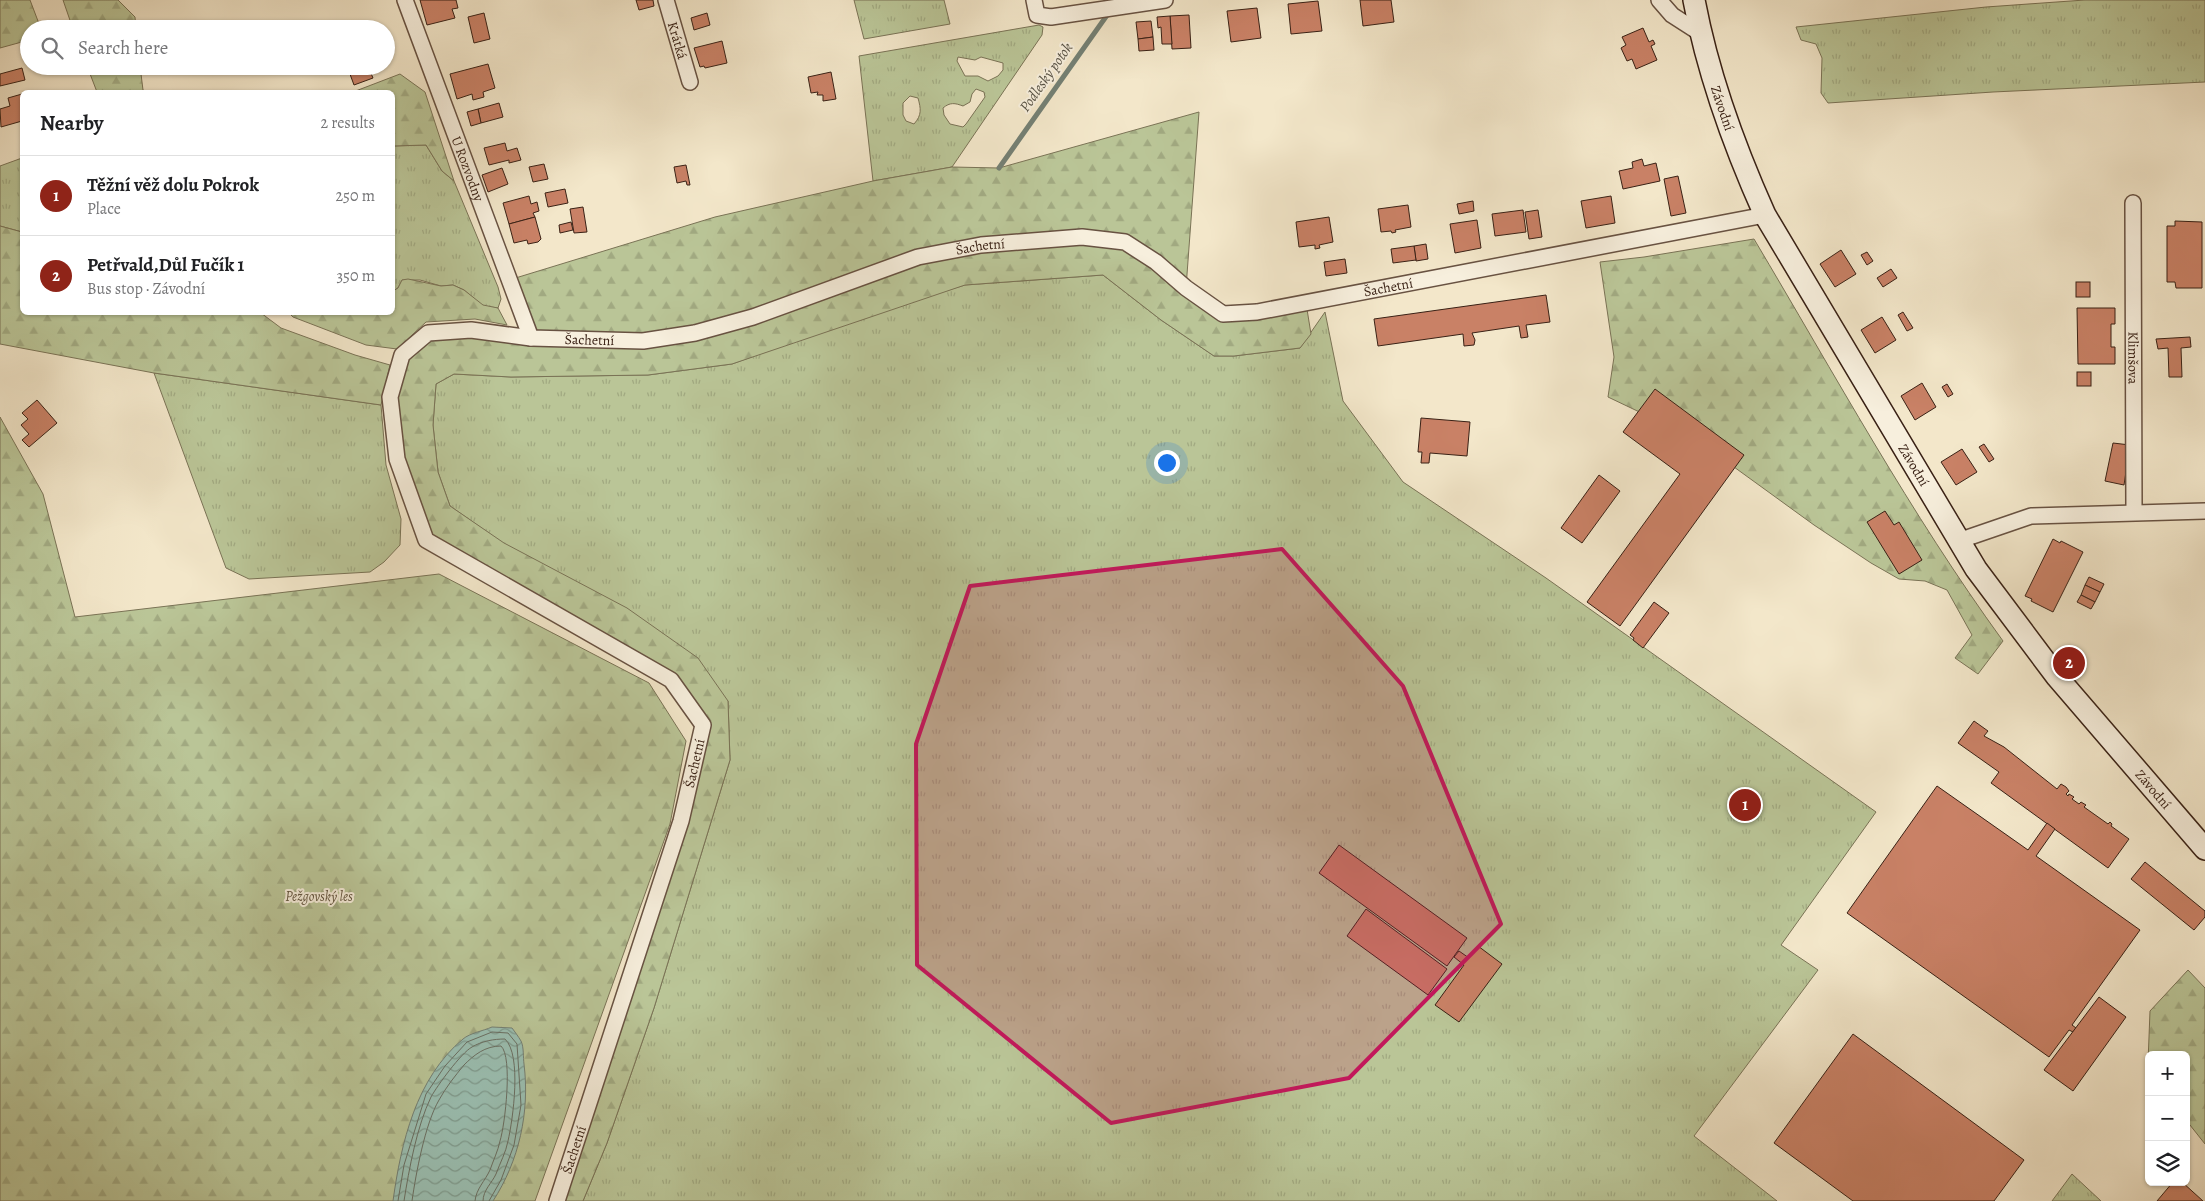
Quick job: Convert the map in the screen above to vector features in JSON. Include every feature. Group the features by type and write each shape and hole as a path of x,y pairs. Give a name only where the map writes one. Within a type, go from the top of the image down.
{"street":[{"name":"U Rozvodny","path":"405,0 531,338"},
{"name":"Krátká","path":"666,0 690,82"},
{"path":"1034,0 1037,15 1051,18 1165,0"},
{"path":"1659,0 1677,19 1700,33"},
{"name":"Závodní","path":"1694,0 1700,33 1728,125 1765,215 1961,540 1976,569 2057,677 2205,849"},
{"name":"Klimšova","path":"2133,203 2134,512"},
{"name":"Šachetní","path":"557,1201 681,821 703,725 671,680 426,540 397,458 390,397 402,355 428,333 471,330 531,338 643,340 695,333 753,317 918,257 981,245 1082,237 1125,242 1156,262 1186,288 1223,314 1257,312 1765,215"},
{"path":"1961,540 2031,516 2205,511"}],"highlighted area":[{"path":"1282,549 1403,686 1501,924 1349,1078 1111,1123 917,965 916,744 970,586"}],"green space":[{"path":"0,0 30,0 38,20 20,20 20,42 0,48"},
{"path":"63,0 118,0 135,17 135,20 70,20"},
{"path":"854,0 944,0 950,24 864,39"},
{"path":"2085,0 2205,0 2205,82 1993,92 1828,103 1821,93 1822,58 1816,44 1801,40 1796,27 1986,7"},
{"path":"1039,25 1043,27 1042,35 952,167 873,181 859,56","holes":["958,57 975,60 981,57 1003,63 1003,70 998,76 988,81 978,76 965,76 957,61","976,89 984,92 985,97 963,127 950,124 944,115 943,108 953,104 963,106 970,102 972,94","910,96 918,98 920,112 914,124 906,121 903,115 903,103"]},
{"path":"400,74 425,92 454,181 442,171 426,145 395,146 395,90 358,90"},
{"path":"90,75 141,75 143,90 96,90"},
{"path":"1199,112 1186,288 1223,314 1306,303 1311,334 1300,348 1234,356 1214,356 1161,320 1103,275 965,285 732,364 648,375 511,377 454,374 436,384 433,425 438,472 450,506 504,543 627,608 698,658 728,701 730,760 654,1008 607,1143 583,1201 557,1201 703,725 671,680 426,540 414,511 390,397 401,360 428,333 531,338 509,280 715,217 873,181 952,167 999,168"},
{"path":"426,145 442,171 454,181 498,287 501,299 498,308 483,306 464,290 453,285 441,286 420,280 402,280 395,290 395,146"},
{"path":"20,159 20,231 0,226 0,166"},
{"path":"0,226 20,231 20,315 264,315 281,328 355,355 390,365 381,405 154,373 0,344"},
{"path":"1754,239 1905,493 1969,593 2003,641 1978,674 1955,658 1972,635 1947,590 1925,581 1899,579 1871,563 1814,525 1694,438 1608,397 1614,357 1600,262 1644,257"},
{"path":"1103,275 1161,320 1214,356 1234,356 1300,348 1325,312 1343,401 1403,482 1546,578 1876,812 1781,945 1818,970 1694,1136 1777,1201 583,1201 607,1143 654,1008 730,760 728,701 450,506 438,472 433,425 436,384 454,374 511,377 648,375 732,364 878,311 965,285"},
{"path":"408,279 441,286 453,285 464,290 483,305 498,308 507,325 475,319 426,322 397,349 366,345 291,315 395,315 395,290 402,280"},
{"path":"154,373 381,405 386,465 401,519 400,545 384,562 370,572 249,579 226,568"},
{"name":"Pežgovský les","path":"0,417 43,494 75,617 439,574 649,683 686,741 670,824 535,1201 0,1201"},
{"path":"2188,970 2205,988 2205,1144 2190,1125 2190,1051 2148,1051 2150,1011"},
{"path":"2072,1174 2101,1201 2052,1201"}],"water":[{"path":"492,1027 512,1028 521,1041 523,1049 525,1082 524,1118 516,1153 502,1186 493,1201 393,1201 406,1135 422,1092 433,1073 463,1039"}],"building":[{"path":"420,0 456,0 458,8 452,9 455,18 427,25"},
{"path":"636,0 653,0 654,6 639,10"},
{"path":"1360,0 1391,0 1394,22 1363,26"},
{"path":"1318,1 1322,31 1291,34 1288,4"},
{"path":"1257,8 1261,38 1231,42 1227,11"},
{"path":"484,13 490,39 474,43 468,17"},
{"path":"707,13 710,25 694,30 691,18"},
{"path":"1189,15 1191,48 1172,49 1170,16"},
{"path":"1170,16 1172,44 1162,44 1161,27 1158,28 1157,17"},
{"path":"1151,21 1153,37 1138,39 1136,22"},
{"path":"1643,28 1649,42 1653,40 1655,44 1651,46 1657,60 1636,69 1632,59 1627,61 1621,48 1626,45 1622,37"},
{"path":"1153,37 1154,50 1139,51 1138,39"},
{"path":"722,41 727,63 705,68 704,66 700,67 694,48"},
{"path":"488,64 495,88 483,92 484,97 473,100 472,94 457,99 450,74"},
{"path":"20,69 20,75 24,75 25,80 0,86 0,74"},
{"path":"831,72 836,99 823,101 823,95 817,95 818,92 811,93 808,77"},
{"path":"350,75 372,75 373,78 354,85"},
{"path":"20,95 20,122 1,127 0,109 10,106 8,98"},
{"path":"499,103 503,117 481,123 478,109"},
{"path":"478,109 481,123 471,126 467,112"},
{"path":"505,143 507,151 517,148 521,160 509,163 509,160 489,165 484,148"},
{"path":"1642,159 1644,166 1656,163 1660,181 1623,189 1619,171 1633,168 1632,162"},
{"path":"544,164 548,179 533,182 529,167"},
{"path":"686,165 690,185 687,185 686,181 677,183 674,167"},
{"path":"502,168 508,184 488,192 482,175"},
{"path":"1678,176 1686,213 1671,216 1664,179"},
{"path":"565,189 568,203 548,207 545,193"},
{"path":"529,196 531,204 537,202 539,211 533,213 535,217 509,224 503,203"},
{"path":"1611,196 1615,223 1586,228 1581,201"},
{"path":"1473,201 1474,211 1459,214 1457,204"},
{"path":"1408,205 1411,227 1395,230 1396,232 1392,233 1391,231 1381,232 1378,209"},
{"path":"583,207 587,232 574,233 570,209"},
{"path":"1523,210 1526,232 1495,236 1492,214"},
{"path":"1538,210 1542,237 1529,239 1525,212"},
{"path":"535,217 541,239 538,242 528,244 527,240 514,243 509,224"},
{"path":"1329,217 1333,242 1319,245 1320,248 1315,249 1315,245 1299,247 1296,222"},
{"path":"1477,220 1481,248 1455,253 1450,224"},
{"path":"2175,221 2202,222 2202,288 2176,288 2175,282 2167,282 2167,226 2175,226"},
{"path":"571,222 573,230 560,233 559,225"},
{"path":"1426,244 1428,259 1416,261 1414,246"},
{"path":"1414,246 1416,260 1393,263 1391,249"},
{"path":"1841,250 1856,274 1835,287 1820,264"},
{"path":"1867,252 1873,261 1867,265 1861,255"},
{"path":"1345,259 1347,273 1326,276 1324,262"},
{"path":"1891,269 1897,278 1883,287 1877,278"},
{"path":"2076,282 2090,282 2090,297 2076,297"},
{"path":"1546,295 1550,322 1526,325 1528,337 1521,338 1519,326 1472,333 1475,340 1474,345 1464,346 1463,334 1378,346 1374,319"},
{"path":"2077,308 2115,308 2115,324 2111,324 2111,347 2115,347 2115,364 2078,364"},
{"path":"1903,312 1913,328 1907,331 1898,315"},
{"path":"1882,317 1896,340 1875,353 1861,330"},
{"path":"2190,337 2191,347 2181,348 2182,377 2169,377 2168,348 2158,349 2156,339"},
{"path":"2077,372 2091,372 2091,386 2077,386"},
{"path":"1922,383 1936,407 1915,420 1901,396"},
{"path":"1947,384 1953,394 1948,397 1942,387"},
{"path":"1655,389 1744,455 1620,626 1587,602 1680,474 1623,432"},
{"path":"37,400 57,423 29,447 22,440 29,434 21,425 28,419 22,413"},
{"path":"1421,418 1470,422 1467,456 1430,453 1429,463 1421,463 1422,452 1418,452"},
{"path":"2113,443 2130,445 2124,485 2105,481"},
{"path":"1984,444 1994,459 1989,462 1979,447"},
{"path":"1962,449 1977,472 1956,485 1941,462"},
{"path":"1599,475 1620,491 1582,543 1561,528"},
{"path":"1885,511 1894,525 1899,522 1922,560 1899,574 1867,522"},
{"path":"2053,539 2083,552 2053,612 2025,596"},
{"path":"2089,577 2104,584 2100,592 2085,585"},
{"path":"2085,585 2100,592 2095,602 2081,595"},
{"path":"2081,595 2095,602 2091,609 2077,602"},
{"path":"1654,602 1669,613 1643,648 1630,635"},
{"path":"1974,721 1988,731 1984,736 2004,747 2057,789 2061,784 2066,787 2069,791 2066,794 2068,796 2069,794 2074,797 2072,799 2079,804 2081,802 2086,805 2084,807 2108,824 2110,822 2111,826 2129,839 2108,868 1991,783 1999,772 1958,743"},
{"path":"1937,786 2028,850 2047,823 2055,829 2036,856 2140,930 2072,1025 2076,1028 2073,1032 2069,1030 2049,1057 1847,913"},
{"path":"1339,845 1467,938 1447,966 1319,873"},
{"path":"2145,862 2205,911 2205,917 2194,930 2131,879"},
{"path":"1366,909 1447,969 1428,995 1347,936"},
{"path":"1478,946 1502,964 1459,1022 1435,1005 1464,965 1454,957 1459,951 1469,958"},
{"path":"2099,997 2126,1017 2073,1091 2044,1070"},
{"path":"1853,1034 2024,1160 1994,1201 1853,1201 1774,1143"},
{"path":"2170,1186 2186,1186 2203,1201 2157,1201"}],"waterway":[{"name":"Podleský potok","path":"999,168 1110,11"}],"place":[{"name":"Petřvald,Důl Fučík 1","path":"2069,663"},
{"name":"Těžní věž dolu Pokrok","path":"1745,805"}]}
